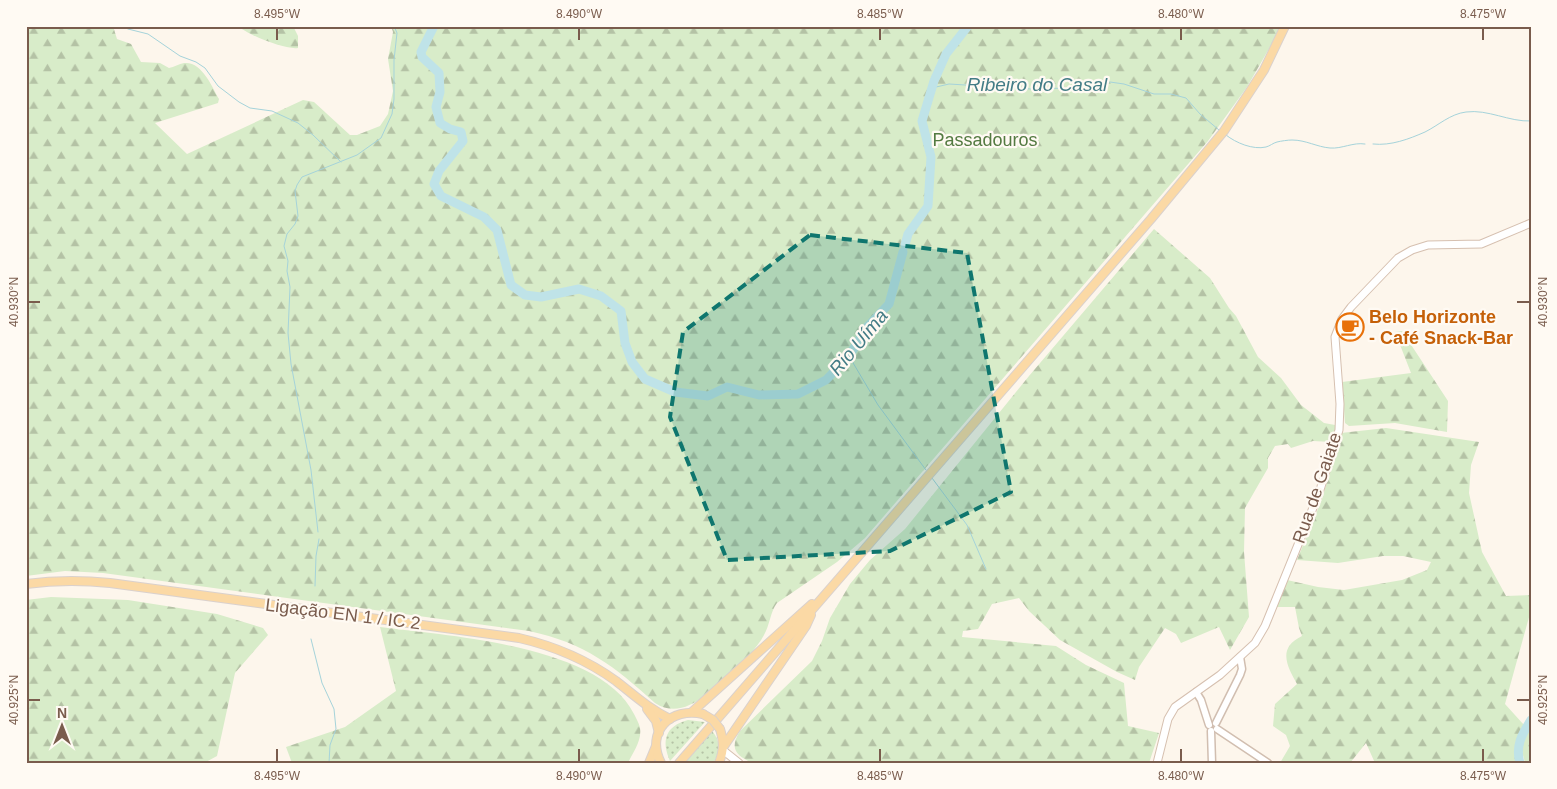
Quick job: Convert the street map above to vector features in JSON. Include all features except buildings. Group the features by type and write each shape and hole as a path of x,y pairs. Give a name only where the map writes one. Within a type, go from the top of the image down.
{"main road":[{"path":"677,763 1144,226 1224,131 1264,70 1286,26"},
{"name":"Rua de Gaiate","path":"1156,763 1168,719 1175,707 1220,675 1240,657 1260,634 1284,579 1319,493 1339,430 1340,404 1335,337 1342,319 1350,307 1398,258 1412,250 1428,245 1481,244 1531,223"},
{"name":"Ligação EN 1 / IC 2","path":"26,584 76,580 110,582 519,638 552,647 584,661 616,681 643,704 656,721 659,733"},
{"path":"692,712 795,618 817,602"},
{"path":"719,763 724,749 806,626 817,602"},
{"name":"Ligação EN 1 / IC 2","path":"643,704 670,718"},
{"path":"648,763 656,746 659,733 670,718 680,713 692,712 703,714 713,720 720,729 724,740 724,749 739,763"},
{"path":"656,746 661,763"}],"street":[{"path":"1213,727 1240,675 1242,669 1240,657"},
{"path":"1196,692 1213,727 1212,763"},
{"path":"1213,727 1268,763"}],"highlighted area":[{"path":"810,235 967,253 1011,492 890,551 727,560 670,417 683,332"}],"green space":[{"name":"Passadouros","path":"26,26 113,26 117,39 131,44 141,62 160,63 169,68 184,63 196,66 210,82 219,99 218,103 155,123 187,154 303,100 314,102 350,135 357,135 380,126 388,114 393,91 388,59 393,32 391,26 1282,26 1247,87 1208,141 865,538 837,562 777,603 764,635 749,655 706,695 686,706 676,709 666,708 655,703 612,667 583,649 549,636 529,631 103,573 65,571 26,576"},
{"path":"238,26 293,26 298,36 298,48 285,47 267,41 250,34"},
{"path":"1154,229 1210,278 1236,316 1258,357 1281,378 1301,405 1324,423 1335,425 1336,427 1331,442 1313,441 1291,448 1288,444 1275,446 1268,458 1268,468 1245,508 1244,552 1249,617 1230,650 1219,627 1181,643 1176,634 1165,628 1139,667 1135,680 1060,640 1029,611 1019,598 992,604 978,629 963,631 962,637 1056,646 1086,665 1124,683 1128,726 1159,733 1149,763 752,763 738,754 735,742 740,731 812,661 822,641 830,618 850,584 870,560 905,529 1029,376"},
{"path":"1402,331 1448,401 1447,432 1395,423 1349,426 1345,423 1342,382 1411,373 1395,332"},
{"path":"1386,428 1479,442 1471,465 1469,493 1482,552 1506,596 1531,595 1531,610 1505,704 1524,725 1516,744 1518,763 1375,763 1366,743 1350,763 1280,763 1290,746 1286,735 1273,726 1275,704 1297,684 1286,658 1289,646 1302,636 1295,607 1276,607 1287,580 1318,587 1344,590 1402,580 1427,570 1431,562 1403,556 1383,556 1338,563 1297,560 1322,499 1341,433"},
{"path":"51,597 128,600 217,614 263,628 268,635 235,673 217,756 204,763 26,763 26,600"},
{"path":"380,627 482,640 520,648 557,659 590,673 616,691 634,714 640,728 637,746 628,763 292,763 286,747 345,727 396,691"},
{"path":"688,720 705,722 670,761 666,747 667,735 674,726"},
{"path":"1527,730 1531,733 1531,763 1525,763 1520,743"},
{"path":"712,731 719,746 714,762 685,763"}],"waterway":[{"path":"122,26 148,34 180,56 196,62 205,68 218,86 239,102 250,108 272,111 298,123 341,162"},
{"path":"318,532 311,470 291,364 288,333 290,287 287,271 288,261 284,246 287,234 295,224 298,216 295,191 302,177 357,155 381,138 392,114 394,99 394,60 397,33 394,26"},
{"name":"Rio Uíma","path":"434,26 421,52 422,57 439,73 440,92 436,107 440,123 450,129 461,132 463,141 439,171 434,184 441,196 484,217 497,230 511,285 525,295 541,297 579,289 601,296 621,311 625,343 632,362 645,379 675,392 708,396 727,387 759,395 798,394 826,380 849,356 868,326 889,304 903,252"},
{"name":"Rio Uíma","path":"905,245 908,234 928,206 931,157 922,121 934,81 946,54 968,26"},
{"name":"Ribeiro do Casal","path":"932,88 949,84 1031,89 1067,88 1081,84 1110,82 1124,84 1154,94 1171,94 1186,98 1200,114 1219,130"},
{"name":"Ribeiro do Casal","path":"1373,144 1393,143 1406,139 1425,132 1455,115 1466,112 1482,112 1515,120 1531,121"},
{"name":"Ribeiro do Casal","path":"1226,135 1235,141 1256,148 1290,140 1330,148 1365,144"},
{"path":"849,356 878,405 926,470"},
{"path":"932,478 967,525 986,569"},
{"path":"315,586 316,556 319,539"},
{"path":"311,639 322,683 334,709 336,729 330,745 329,763"},
{"path":"1520,763 1518,751 1520,740 1531,720"}],"place":[{"name":"Belo Horizonte - Café Snack-Bar","path":"1350,327"}]}
